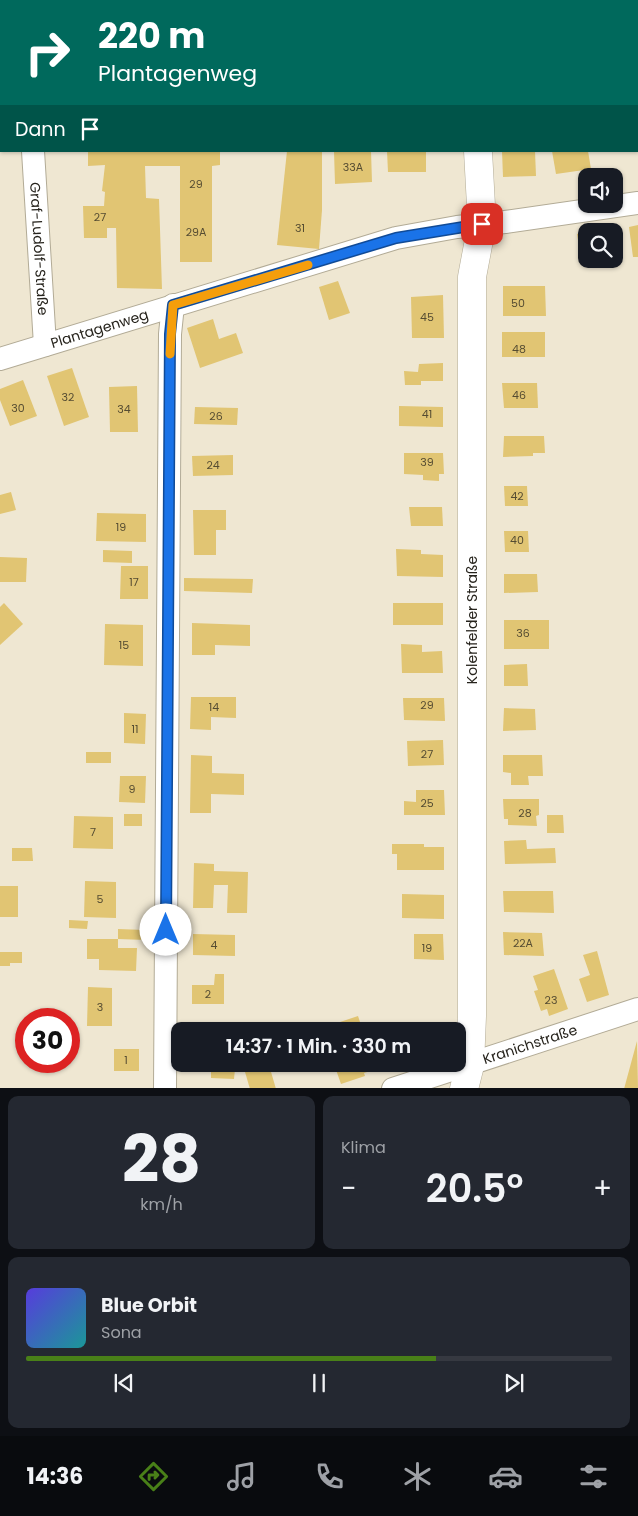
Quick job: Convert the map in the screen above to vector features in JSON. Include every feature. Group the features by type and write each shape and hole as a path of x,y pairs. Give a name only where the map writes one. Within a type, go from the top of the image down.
{"main road":[{"name":"Kolenfelder Straße","path":"467,1077 472,1016 472,277 482,224 478,152"}],"street":[{"name":"Graf-Ludolf-Straße","path":"33,152 45,345"},
{"name":"Plantagenweg","path":"0,359 396,238 638,202"},
{"path":"165,1088 170,334 173,305"},
{"name":"Kranichstraße","path":"393,1088 467,1077 495,1054 638,1009"}],"building":[{"path":"88,152 220,152 220,165 212,166 212,262 180,262 180,166 145,166 146,198 159,199 162,289 117,288 116,228 107,228 107,238 84,238 83,206 104,206 105,192 102,191 105,165 88,166"},
{"path":"287,152 322,152 322,210 319,249 277,245"},
{"path":"334,152 371,152 372,182 335,184"},
{"path":"387,152 426,152 426,172 388,172"},
{"path":"502,152 535,152 536,176 503,177"},
{"path":"552,152 588,152 591,168 578,168 578,171 556,174"},
{"path":"638,225 638,257 633,257 629,227"},
{"path":"338,281 350,313 329,320 319,287"},
{"path":"503,286 545,286 546,316 503,316"},
{"path":"443,295 444,338 412,338 411,297"},
{"path":"213,319 219,339 236,333 243,353 200,368 187,328"},
{"path":"502,332 545,332 545,357 502,357"},
{"path":"443,363 443,381 421,381 421,385 405,385 404,371 418,372 419,364"},
{"path":"72,368 89,417 64,426 47,376"},
{"path":"23,380 37,416 10,426 0,400 0,389"},
{"path":"502,383 537,383 538,408 504,408"},
{"path":"137,386 138,432 110,432 109,387"},
{"path":"399,406 443,407 443,427 399,426"},
{"path":"195,407 238,408 237,425 194,424"},
{"path":"504,436 544,436 545,453 533,453 533,456 503,457"},
{"path":"404,453 443,453 444,474 439,474 439,481 423,480 423,475 404,474"},
{"path":"233,455 233,475 193,476 192,456"},
{"path":"504,486 527,486 528,506 505,506"},
{"path":"11,492 16,510 0,514 0,495"},
{"path":"409,507 442,507 443,526 411,526"},
{"path":"193,510 226,510 226,530 216,530 216,555 194,555"},
{"path":"97,513 146,514 146,542 96,541"},
{"path":"504,531 528,531 529,552 505,552"},
{"path":"396,549 421,550 421,554 443,555 443,577 397,576"},
{"path":"103,550 132,551 132,563 103,562"},
{"path":"0,557 27,558 26,582 0,582"},
{"path":"121,566 148,566 148,599 120,599"},
{"path":"504,574 537,574 538,592 504,593"},
{"path":"184,578 253,579 252,593 184,591"},
{"path":"4,603 23,624 0,645 0,607"},
{"path":"393,603 443,603 443,625 393,625"},
{"path":"504,620 549,620 549,649 504,649"},
{"path":"192,623 250,625 250,646 215,645 215,655 192,655"},
{"path":"105,624 143,625 143,666 104,665"},
{"path":"401,644 422,645 422,652 442,651 443,673 402,673"},
{"path":"527,664 528,686 504,686 504,665"},
{"path":"191,697 236,697 236,718 211,717 211,730 190,729"},
{"path":"403,698 444,698 445,721 404,720"},
{"path":"504,708 535,709 536,730 503,731"},
{"path":"124,713 146,714 145,744 124,743"},
{"path":"443,740 444,765 408,766 407,741"},
{"path":"86,752 111,752 111,763 86,763"},
{"path":"191,755 212,756 212,773 244,774 244,795 211,794 211,813 190,813"},
{"path":"503,755 542,755 543,776 528,776 529,785 511,785 511,773 503,772"},
{"path":"120,776 146,776 145,803 119,802"},
{"path":"416,790 444,790 445,815 404,815 404,801 416,802"},
{"path":"503,799 539,799 539,815 536,816 537,826 508,825 508,819 504,819"},
{"path":"124,814 142,814 142,826 124,826"},
{"path":"547,815 563,815 564,833 547,833"},
{"path":"74,816 113,817 113,849 73,848"},
{"path":"526,840 527,849 555,848 556,863 505,864 504,841"},
{"path":"392,844 424,844 424,847 444,847 444,870 397,870 397,854 392,854"},
{"path":"12,848 32,848 33,861 12,861"},
{"path":"194,863 214,864 214,871 248,872 247,913 227,913 228,885 214,885 213,908 193,908"},
{"path":"85,881 116,882 116,918 84,917"},
{"path":"0,886 18,886 18,917 0,917"},
{"path":"503,891 553,891 554,913 504,912"},
{"path":"402,894 444,895 444,919 402,918"},
{"path":"69,920 88,921 87,929 69,928"},
{"path":"118,929 145,930 146,940 118,939"},
{"path":"503,932 542,933 544,956 504,955"},
{"path":"193,934 235,935 235,956 193,955"},
{"path":"414,934 443,934 444,960 414,959"},
{"path":"87,939 118,939 118,948 137,948 136,971 99,970 99,959 87,959"},
{"path":"597,951 609,995 587,1002 579,979 590,975 583,955"},
{"path":"0,952 22,952 22,963 10,963 10,966 0,966"},
{"path":"554,969 568,1009 549,1016 547,1009 541,1011 534,991 538,990 533,976"},
{"path":"215,974 224,974 224,1004 192,1004 192,985 214,985"},
{"path":"88,987 112,988 112,1026 87,1026"},
{"path":"358,1016 360,1022 340,1022"},
{"path":"637,1041 638,1088 624,1088"},
{"path":"114,1049 139,1049 139,1071 114,1071"},
{"path":"211,1072 235,1072 234,1079 211,1078"},
{"path":"245,1072 271,1072 276,1088 250,1088"},
{"path":"337,1072 367,1072 364,1073 365,1076 341,1084"}],"slow traffic":[{"path":"170,354 173,305 308,265"}],"route":[{"path":"166,930 170,334 173,305 396,238 482,224"}]}
